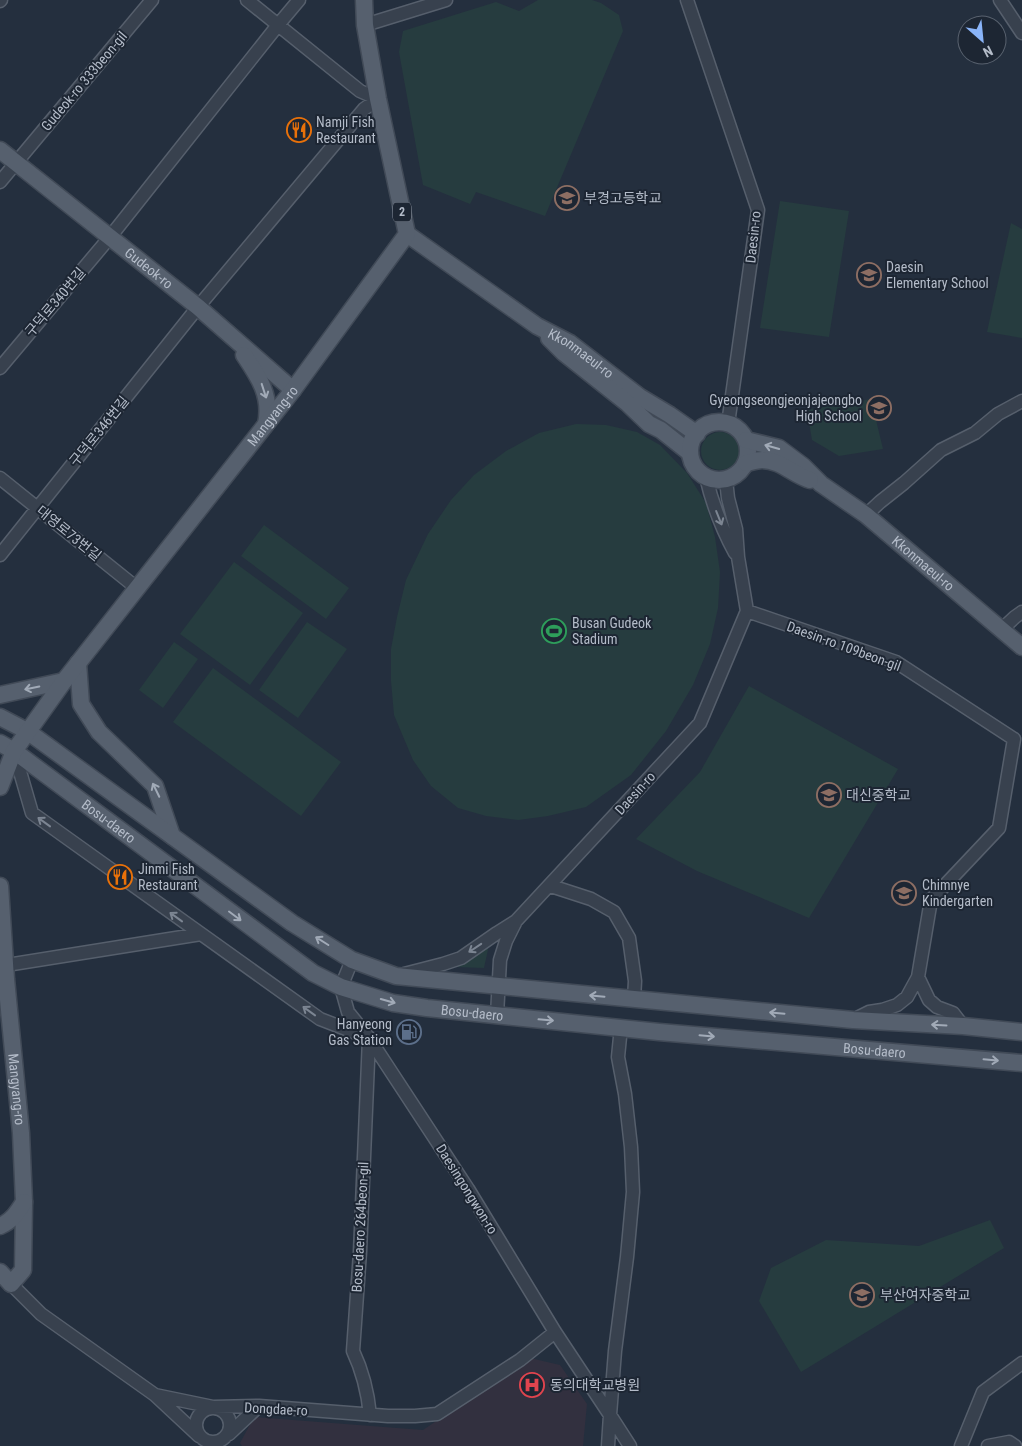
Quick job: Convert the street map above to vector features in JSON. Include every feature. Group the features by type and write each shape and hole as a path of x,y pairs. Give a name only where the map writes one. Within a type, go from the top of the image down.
{"main road":[{"name":"2","path":"364,0 365,26 378,99 407,234"},
{"name":"Gudeok-ro","path":"0,150 198,307 293,390"},
{"name":"Kkonmaeul-ro","path":"407,234 537,326 570,343 640,397 697,434"},
{"name":"Mangyang-ro","path":"0,787 7,747 27,731 78,663 266,425 407,234"},
{"name":"Kkonmaeul-ro","path":"537,326 564,353 627,403 649,424 661,430 690,452 692,462 698,471 706,477"},
{"path":"230,335 262,383 268,403 266,425"},
{"path":"690,452 692,442 697,434 706,426 717,423 728,424"},
{"name":"Kkonmaeul-ro","path":"728,424 742,433 746,440 779,448 803,466 822,484 866,515 1022,647"},
{"path":"706,477 715,480 726,480 741,470 746,463 748,451 746,440"},
{"name":"Kkonmaeul-ro","path":"746,463 761,460 776,462 804,478 822,484"},
{"path":"78,663 81,704 99,732 156,786 172,836"},
{"path":"0,695 64,681"},
{"name":"Bosu-daero","path":"0,717 27,731 292,923 352,960 396,976 853,1020 964,1026 1022,1032"},
{"name":"Bosu-daero","path":"7,747 313,974 341,987 393,1003 426,1008 668,1033 1022,1063"},
{"name":"Mangyang-ro","path":"0,886 3,965 22,1133 24,1202 23,1270 6,1278"},
{"path":"0,1226 15,1217 24,1202"}],"street":[{"name":"Gudeok-ro 333beon-gil","path":"0,182 152,0"},
{"path":"248,0 360,91 378,99"},
{"name":"구덕로340번길","path":"0,368 110,237 299,0"},
{"path":"365,26 446,0"},
{"name":"Daesin-ro","path":"687,0 758,210 728,424"},
{"path":"1000,0 1022,33"},
{"name":"구덕로346번길","path":"0,555 198,307 364,109 378,99"},
{"path":"866,515 941,450 976,433 998,414 1022,401"},
{"path":"706,477 710,496 729,541 738,557"},
{"name":"대영로73번길","path":"0,478 138,589"},
{"path":"726,480 728,498 736,529 738,557 747,611"},
{"name":"Daesin-ro","path":"497,1015 500,960 506,941 516,922 700,723 747,611"},
{"name":"Daesin-ro 109beon-gil","path":"747,611 896,662 1018,737"},
{"path":"1001,630 1022,612"},
{"path":"853,1020 869,1012 897,1005 907,996 918,977 932,900 999,828 1018,737"},
{"path":"7,747 32,813 320,1020 369,1038"},
{"path":"551,886 591,899 614,912 629,938 635,981 634,999"},
{"path":"396,976 461,958 516,922"},
{"path":"3,965 201,934"},
{"path":"341,987 352,960"},
{"path":"918,977 929,1000 937,1007 953,1013 964,1026"},
{"name":"Daesingongwon-ro","path":"341,987 348,1012 369,1038 468,1189 555,1332 630,1446"},
{"path":"608,1446 615,1351 627,1257 632,1192 625,1094 618,1057 621,1027"},
{"name":"Bosu-daero 264beon-gil","path":"369,1038 354,1351 359,1363 370,1415"},
{"name":"Dongdae-ro","path":"6,1278 41,1314 155,1395 213,1408 259,1406 370,1415 415,1416 437,1414 520,1360 555,1332"},
{"path":"960,1446 983,1392 1022,1363"},
{"path":"155,1395 203,1441 215,1442 223,1439 259,1406"},
{"path":"203,1441 196,1429 196,1421 199,1414 206,1409 213,1408 222,1410 228,1416 231,1424 226,1446"},
{"path":"988,1446 1009,1442 1015,1446"}],"shaded area":[{"name":"동의대학교병원","path":"530,1358 560,1365 587,1404 583,1446 242,1446 240,1443 254,1417 423,1430"}],"green space":[{"path":"538,0 592,0 601,3 619,15 623,31 545,216 476,192 470,204 423,185 399,52 403,31 496,2 519,11"},
{"path":"780,201 849,211 829,337 760,328"},
{"path":"1011,223 1022,229 1022,338 987,332"},
{"path":"871,399 883,449 839,456 812,440 807,410"},
{"name":"Busan Gudeok Stadium","path":"576,424 606,425 637,432 660,445 687,473 706,503 715,537 720,572 718,608 710,644 693,685 666,731 631,775 586,807 548,816 518,820 486,816 458,808 431,786 413,760 394,715 391,649 397,617 406,580 428,534 451,500 474,475 506,451 539,433"},
{"path":"720,432 733,438 739,451 733,464 720,470 707,464 701,451 707,438"},
{"path":"264,525 349,588 326,619 241,556"},
{"path":"234,562 303,613 250,685 180,634"},
{"path":"307,622 347,649 298,718 259,690"},
{"path":"174,642 198,659 163,708 139,690"},
{"path":"213,668 341,762 301,816 173,722"},
{"path":"749,686 898,769 809,918 697,871 636,839 700,772"},
{"path":"489,945 484,968 456,967"},
{"path":"990,1220 1004,1248 801,1372 759,1301 771,1268 826,1240 919,1246"}],"place":[{"name":"Namji Fish Restaurant","path":"299,130"},
{"name":"부경고등학교","path":"567,198"},
{"name":"Daesin Elementary School","path":"869,275"},
{"name":"Gyeongseongjeonjajeongbo High School","path":"879,408"},
{"name":"Busan Gudeok Stadium","path":"554,631"},
{"name":"대신중학교","path":"829,795"},
{"name":"Jinmi Fish Restaurant","path":"120,877"},
{"name":"Chimnye Kindergarten","path":"904,893"},
{"name":"Hanyeong Gas Station","path":"409,1032"},
{"name":"부산여자중학교","path":"862,1295"},
{"name":"동의대학교병원","path":"532,1385"}]}
